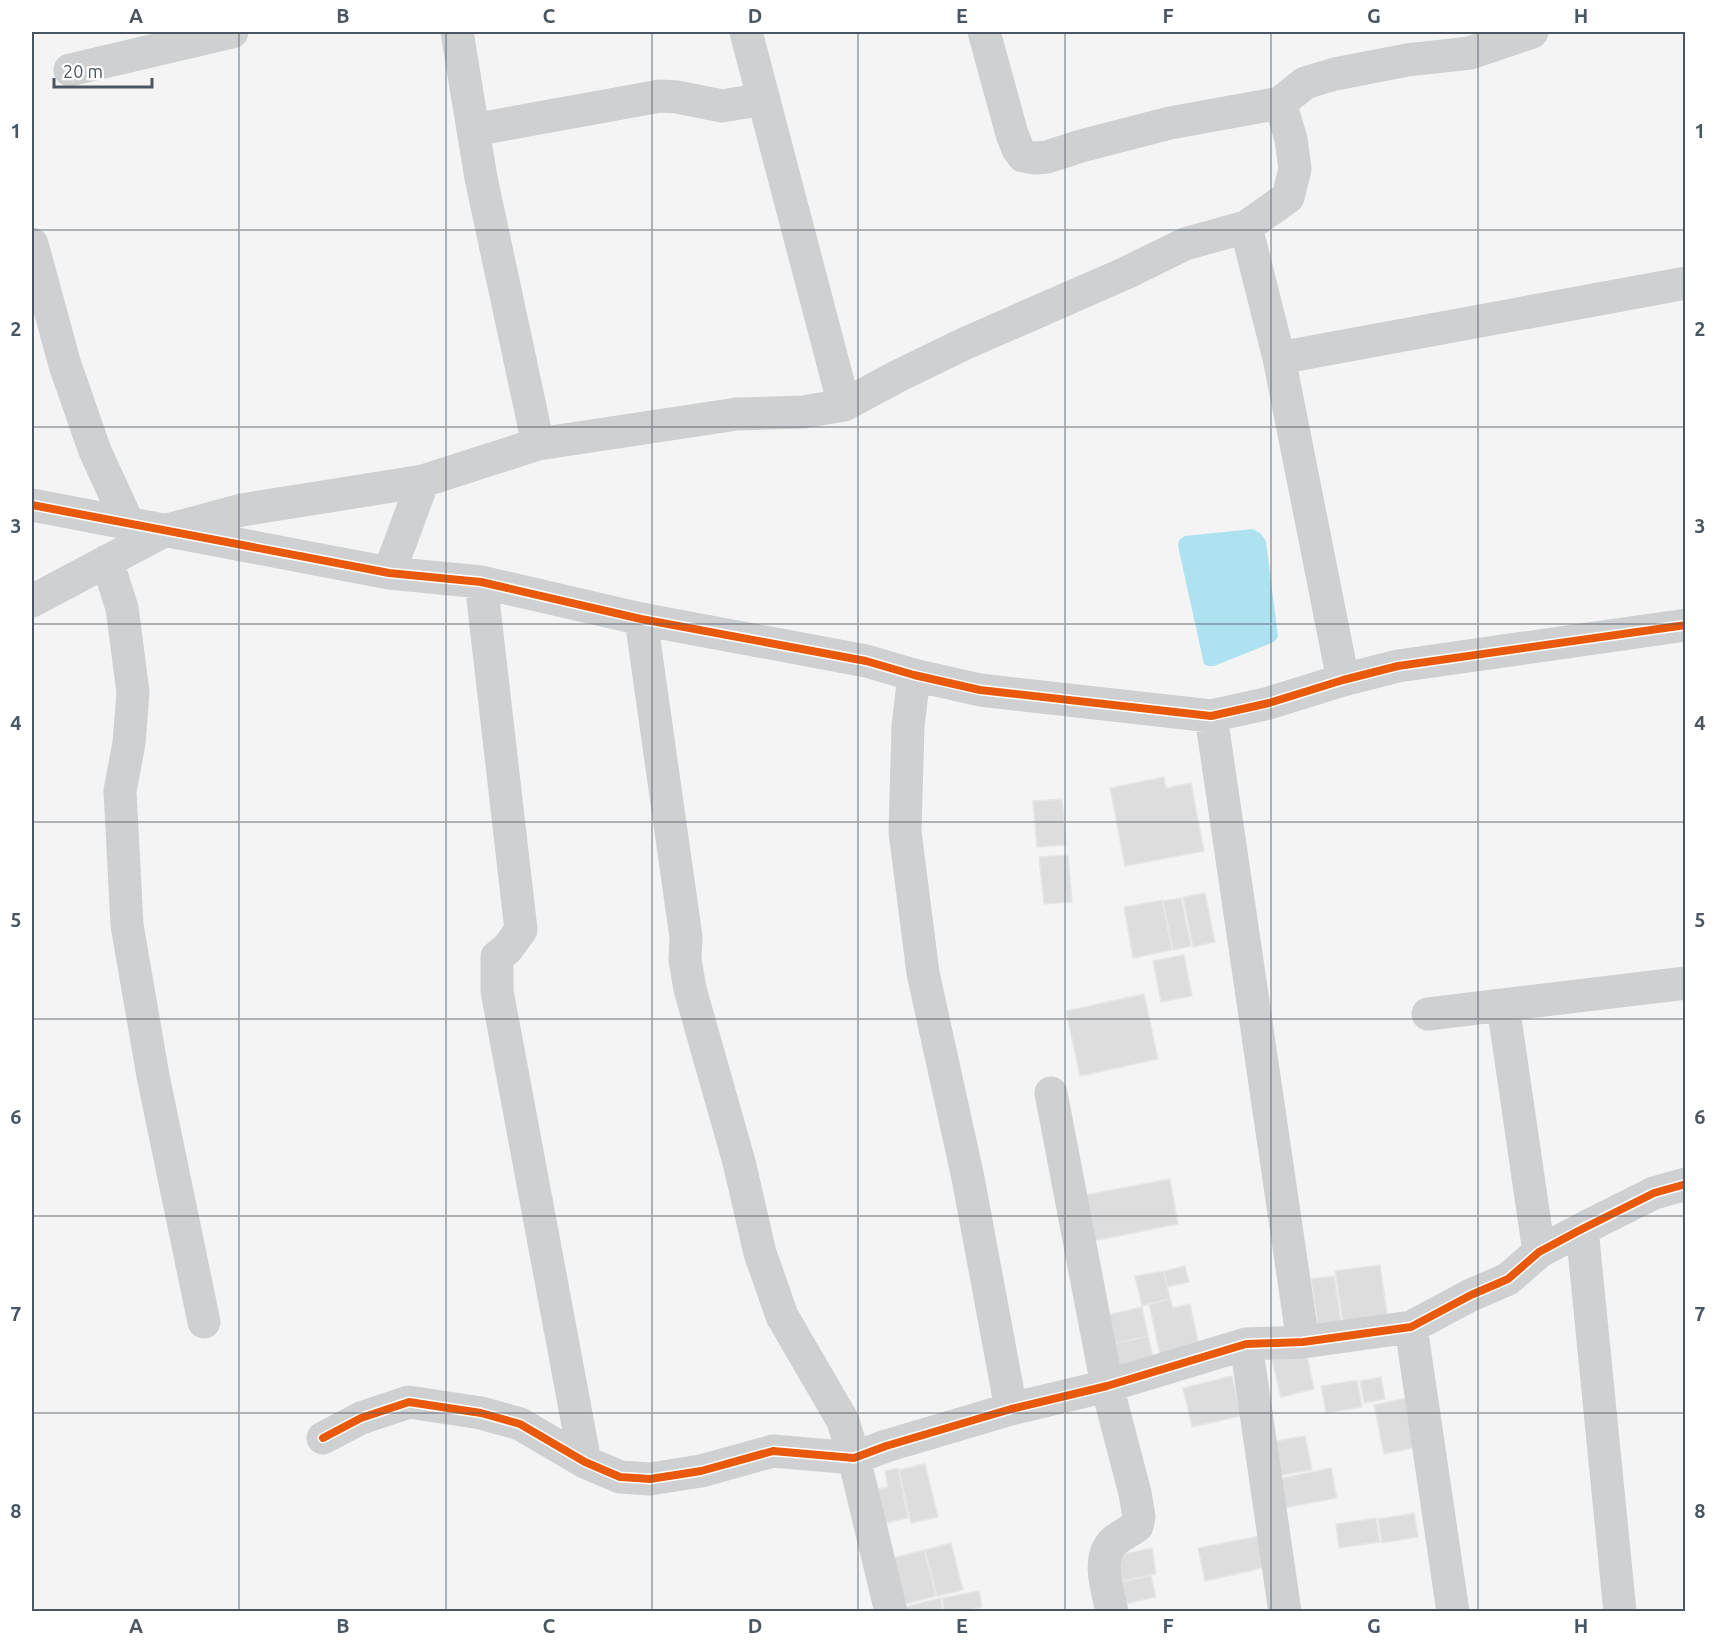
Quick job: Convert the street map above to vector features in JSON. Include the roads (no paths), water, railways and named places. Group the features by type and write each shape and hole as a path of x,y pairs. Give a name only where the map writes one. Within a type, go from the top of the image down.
{"street":[{"path":"70,70 232,32"},
{"path":"457,32 481,178 538,444"},
{"path":"746,32 844,405"},
{"path":"984,32 1018,149 1023,156 1035,158 1047,157 1170,123 1280,103 1305,83 1335,74 1407,60 1469,42 1532,32"},
{"path":"473,130 660,96 722,106 764,99"},
{"path":"32,601 164,531 242,510 423,481 538,444 737,414 802,412 844,405 897,376 966,343 1126,273 1185,244 1246,228 1288,197 1295,169 1291,139 1280,103"},
{"path":"1246,228 1278,358 1343,680"},
{"path":"32,244 65,365 95,451 128,523"},
{"path":"1278,358 1686,283"},
{"path":"388,573 423,481"},
{"path":"32,505 388,573 481,582 641,620 866,661 980,690 1211,716 1269,703 1398,666 1686,624"},
{"path":"107,561 122,608 133,692 129,743 120,791 126,925 153,1076 204,1322"},
{"path":"481,582 522,930 507,949 497,957 497,991 585,1462"},
{"path":"641,620 686,938 685,960 690,989 739,1162 760,1253 782,1316 843,1421 891,1611"},
{"path":"914,675 908,726 905,832 923,973 968,1178 1011,1408"},
{"path":"1211,716 1303,1342"},
{"path":"1428,1014 1686,983"},
{"path":"1503,1005 1539,1252"},
{"path":"1051,1093 1107,1386 1135,1493 1139,1517 1137,1526 1113,1542 1106,1556 1104,1574 1112,1611"},
{"path":"323,1438 361,1418 409,1402 481,1413 520,1424 585,1462 620,1477 650,1479 702,1471 773,1451 854,1458 1011,1408 1107,1386 1246,1344 1303,1342 1411,1327 1471,1295 1508,1279 1539,1252 1582,1229 1654,1193 1686,1184"},
{"path":"1582,1229 1620,1611"},
{"path":"1411,1327 1453,1611"},
{"path":"1246,1344 1285,1611"}],"water":[{"path":"1253,529 1266,541 1278,637 1274,642 1214,666 1208,666 1204,664 1178,546 1179,540 1185,536"}]}
